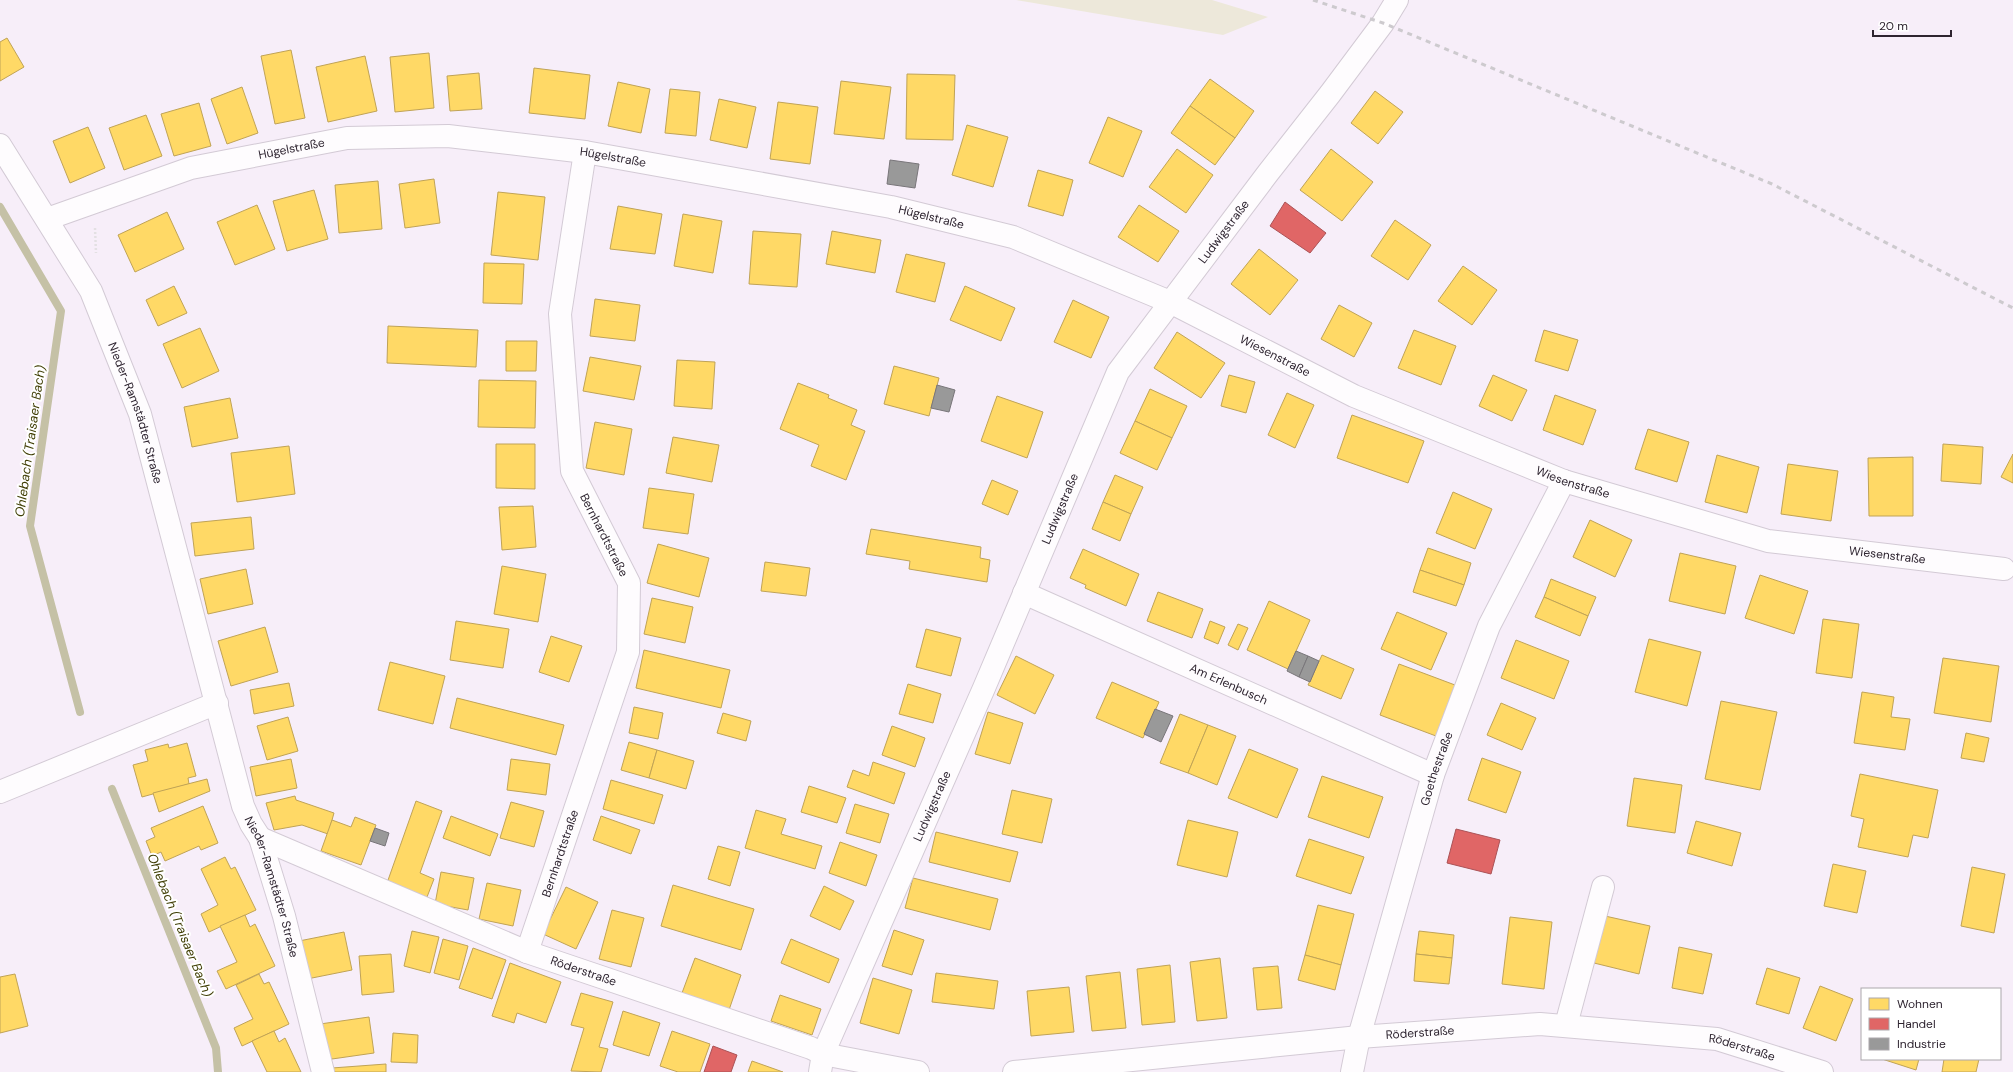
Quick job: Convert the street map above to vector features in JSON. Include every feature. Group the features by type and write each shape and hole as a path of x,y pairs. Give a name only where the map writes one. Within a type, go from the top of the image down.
{"street":[{"name":"Ludwigstraße","path":"822,1063 1118,372 1330,94 1383,23 1397,0"},
{"name":"Hügelstraße","path":"47,219 93,201 191,168 347,138 448,136 585,152 891,207 1005,235 1170,302"},
{"name":"Nieder-Ramstädter Straße","path":"0,145 91,291 140,414 243,806 251,824 260,838 284,916 323,1072"},
{"name":"Bernhardtstraße","path":"527,952 628,652 629,583 572,472 560,314 585,152"},
{"name":"Wiesenstraße","path":"1170,302 1354,396 1564,481 1768,541 2004,569"},
{"name":"Goethestraße","path":"1352,1072 1359,1037 1433,775 1489,626 1564,481"},
{"name":"Am Erlenbusch","path":"1024,593 1433,775"},
{"path":"0,792 217,703"},
{"name":"Röderstraße","path":"260,838 527,952 811,1048 822,1063 918,1072"},
{"path":"1566,1025 1603,887"},
{"name":"Röderstraße","path":"1014,1072 1082,1069 1359,1037 1540,1024 1717,1039 1822,1072"}],"path":[{"path":"91,291 97,247 93,201"}],"shaded area":[{"path":"1016,0 1212,0 1268,17 1223,35"}],"building: Wohnen":[{"path":"7,38 24,67 0,81 0,42"},
{"path":"291,50 305,118 275,124 261,56"},
{"path":"429,53 434,108 395,112 390,57"},
{"path":"365,56 377,111 328,122 316,67"},
{"path":"534,68 590,75 585,119 529,113"},
{"path":"479,73 482,109 450,111 447,76"},
{"path":"907,74 955,75 953,140 906,139"},
{"path":"1210,79 1254,111 1235,138 1190,106"},
{"path":"841,81 891,87 884,139 834,134"},
{"path":"618,82 650,89 641,133 608,126"},
{"path":"242,87 258,133 227,144 211,99"},
{"path":"670,89 700,92 696,136 665,133"},
{"path":"1375,91 1403,112 1378,144 1351,123"},
{"path":"719,99 756,107 747,148 710,140"},
{"path":"778,102 818,107 810,164 770,159"},
{"path":"199,103 211,146 174,156 161,114"},
{"path":"1190,106 1235,138 1215,165 1171,133"},
{"path":"146,115 162,156 124,170 109,128"},
{"path":"1108,117 1142,131 1123,177 1089,163"},
{"path":"967,125 1008,137 993,187 952,175"},
{"path":"88,127 105,168 70,183 53,141"},
{"path":"1177,149 1213,175 1186,213 1149,187"},
{"path":"1331,149 1373,182 1342,221 1300,190"},
{"path":"1038,170 1073,180 1063,216 1028,206"},
{"path":"434,179 440,223 405,228 399,184"},
{"path":"378,181 382,229 339,233 335,185"},
{"path":"314,190 328,239 287,251 273,201"},
{"path":"498,192 545,197 538,260 491,255"},
{"path":"257,205 275,249 235,265 217,222"},
{"path":"1139,205 1179,231 1158,262 1118,237"},
{"path":"618,206 662,214 655,254 610,249"},
{"path":"167,212 184,249 135,272 118,235"},
{"path":"683,214 722,221 713,273 674,266"},
{"path":"1395,220 1431,245 1408,280 1371,256"},
{"path":"753,231 801,234 797,287 749,284"},
{"path":"832,231 881,240 875,273 826,264"},
{"path":"1259,249 1298,280 1270,315 1231,284"},
{"path":"906,254 945,263 935,302 896,292"},
{"path":"484,263 524,264 522,304 483,303"},
{"path":"1463,266 1497,290 1472,325 1438,301"},
{"path":"174,286 187,313 158,326 146,300"},
{"path":"965,286 1015,308 1001,341 950,320"},
{"path":"595,299 640,305 635,341 590,336"},
{"path":"1073,300 1109,317 1091,358 1054,342"},
{"path":"1339,305 1372,323 1354,357 1321,339"},
{"path":"388,326 478,330 476,367 387,363"},
{"path":"200,328 219,371 182,388 163,344"},
{"path":"1414,330 1456,346 1441,385 1398,368"},
{"path":"1544,330 1578,340 1568,371 1535,361"},
{"path":"1177,332 1225,363 1201,398 1154,368"},
{"path":"506,341 537,341 536,371 506,371"},
{"path":"590,357 641,366 634,400 583,391"},
{"path":"677,360 715,362 712,409 674,406"},
{"path":"894,366 939,378 929,416 884,404"},
{"path":"1229,375 1255,382 1246,413 1221,406"},
{"path":"1493,375 1527,390 1512,421 1479,406"},
{"path":"479,380 536,381 535,428 478,427"},
{"path":"798,383 829,395 828,398 857,410 851,425 865,431 846,480 811,466 819,445 780,429"},
{"path":"1150,389 1187,406 1172,438 1135,421"},
{"path":"1287,393 1314,405 1295,448 1268,435"},
{"path":"1555,395 1596,410 1583,445 1543,430"},
{"path":"997,396 1043,412 1027,458 981,441"},
{"path":"230,398 238,438 192,447 184,407"},
{"path":"1352,415 1424,441 1408,483 1337,458"},
{"path":"1135,421 1172,438 1157,470 1120,453"},
{"path":"595,422 632,429 624,475 586,468"},
{"path":"1648,429 1689,442 1677,482 1635,469"},
{"path":"673,437 719,445 712,482 666,473"},
{"path":"496,444 535,444 535,489 496,488"},
{"path":"1943,444 1983,447 1981,484 1941,481"},
{"path":"289,446 295,494 237,502 231,453"},
{"path":"2013,454 2013,483 2001,477"},
{"path":"1717,455 1759,467 1747,513 1705,502"},
{"path":"1913,457 1913,516 1869,516 1868,458"},
{"path":"1788,464 1838,471 1831,521 1781,514"},
{"path":"1115,475 1143,487 1131,514 1103,502"},
{"path":"992,480 1018,491 1008,515 982,504"},
{"path":"649,488 694,494 688,534 643,528"},
{"path":"1453,492 1492,509 1475,549 1436,533"},
{"path":"1103,502 1131,514 1120,541 1092,529"},
{"path":"533,506 536,547 502,550 499,507"},
{"path":"251,517 254,549 195,556 191,523"},
{"path":"1590,520 1632,540 1615,577 1573,557"},
{"path":"871,529 981,547 980,558 990,560 987,582 909,569 910,561 866,554"},
{"path":"658,544 709,558 699,597 647,583"},
{"path":"1428,548 1471,563 1464,585 1420,570"},
{"path":"1083,549 1139,574 1126,606 1085,588 1086,585 1070,578"},
{"path":"1680,553 1736,566 1725,614 1669,601"},
{"path":"765,562 810,568 806,596 761,591"},
{"path":"502,566 546,574 538,622 494,614"},
{"path":"246,569 253,604 208,614 200,579"},
{"path":"1420,570 1464,585 1456,606 1413,592"},
{"path":"1760,575 1808,591 1794,634 1745,618"},
{"path":"1551,579 1596,597 1588,616 1544,597"},
{"path":"1158,592 1203,609 1192,638 1147,621"},
{"path":"1544,597 1588,616 1580,636 1535,617"},
{"path":"652,598 693,607 685,643 644,634"},
{"path":"1269,601 1310,620 1288,669 1247,650"},
{"path":"1397,612 1447,633 1431,670 1381,649"},
{"path":"1823,619 1859,624 1852,678 1816,673"},
{"path":"456,621 509,629 503,668 450,660"},
{"path":"1210,621 1225,627 1218,644 1204,638"},
{"path":"1238,624 1248,628 1238,650 1228,645"},
{"path":"265,627 278,672 231,686 218,641"},
{"path":"926,629 961,638 951,676 916,667"},
{"path":"551,636 582,646 569,682 539,672"},
{"path":"1649,639 1701,652 1687,706 1635,692"},
{"path":"1516,640 1569,661 1554,699 1501,678"},
{"path":"644,650 730,670 721,708 636,688"},
{"path":"1322,655 1354,669 1341,699 1308,685"},
{"path":"1016,656 1054,675 1035,714 997,695"},
{"path":"1943,658 1999,666 1991,722 1934,713"},
{"path":"390,662 445,676 433,724 378,710"},
{"path":"1399,664 1455,685 1436,736 1380,715"},
{"path":"1112,682 1159,702 1143,738 1096,718"},
{"path":"289,683 294,706 254,714 250,690"},
{"path":"908,684 941,694 933,723 899,714"},
{"path":"1862,692 1894,697 1891,717 1910,719 1905,750 1854,743"},
{"path":"457,698 564,725 556,755 450,728"},
{"path":"1721,701 1777,712 1760,790 1705,779"},
{"path":"1501,703 1536,718 1522,750 1487,735"},
{"path":"634,707 663,713 658,739 629,733"},
{"path":"988,712 1023,723 1010,764 975,754"},
{"path":"723,713 751,721 746,741 717,733"},
{"path":"1180,714 1208,725 1188,773 1160,763"},
{"path":"288,717 298,751 267,760 257,726"},
{"path":"1208,725 1236,736 1217,785 1188,773"},
{"path":"892,726 925,738 915,767 882,755"},
{"path":"1966,733 1989,738 1984,762 1961,758"},
{"path":"629,742 657,750 649,778 621,770"},
{"path":"187,743 196,776 188,778 189,784 142,797 133,765 148,761 145,750 168,744 169,748"},
{"path":"1249,749 1298,769 1277,818 1228,798"},
{"path":"657,750 694,761 686,789 649,778"},
{"path":"1482,758 1521,772 1506,813 1468,800"},
{"path":"291,759 297,788 256,796 250,767"},
{"path":"511,759 550,764 546,795 507,790"},
{"path":"873,762 905,773 894,804 847,787 853,770 869,776"},
{"path":"1860,774 1938,790 1928,838 1913,835 1908,857 1858,847 1864,819 1851,816"},
{"path":"1322,776 1383,797 1369,838 1308,817"},
{"path":"1634,778 1682,785 1675,833 1627,826"},
{"path":"207,779 210,791 159,812 153,793"},
{"path":"611,780 663,795 654,824 603,809"},
{"path":"809,786 846,798 837,823 801,812"},
{"path":"1012,790 1052,799 1042,843 1002,834"},
{"path":"295,796 296,800 334,813 328,834 302,825 274,830 266,803"},
{"path":"416,801 442,811 420,873 434,879 427,897 387,883"},
{"path":"511,802 544,811 534,847 500,838"},
{"path":"855,804 889,814 880,843 846,833"},
{"path":"203,806 218,843 201,850 199,846 165,861 161,852 152,856 146,841 155,837 151,828"},
{"path":"756,810 786,819 781,834 822,846 815,869 745,848"},
{"path":"451,816 498,834 490,856 443,838"},
{"path":"601,816 640,830 631,854 593,840"},
{"path":"355,817 376,825 361,865 321,851 332,820 351,827"},
{"path":"1188,820 1238,832 1227,877 1177,865"},
{"path":"1696,821 1741,833 1732,866 1687,853"},
{"path":"936,832 1018,852 1010,882 929,862"},
{"path":"1309,839 1364,857 1351,894 1296,876"},
{"path":"840,842 877,855 866,886 829,873"},
{"path":"718,846 740,852 730,886 708,879"},
{"path":"225,857 231,869 235,867 256,910 209,932 201,914 218,905 201,869"},
{"path":"1833,864 1866,871 1857,913 1824,906"},
{"path":"1972,867 2005,874 1994,933 1961,926"},
{"path":"441,872 474,878 468,910 435,904"},
{"path":"913,878 998,899 990,930 905,908"},
{"path":"487,883 521,890 513,926 479,919"},
{"path":"673,885 754,909 741,950 661,926"},
{"path":"824,886 854,901 840,930 810,916"},
{"path":"566,887 598,902 576,949 543,934"},
{"path":"1318,905 1354,914 1341,965 1305,955"},
{"path":"612,910 644,918 631,967 599,959"},
{"path":"245,915 250,927 255,924 275,966 226,989 217,971 237,962 220,926"},
{"path":"1605,916 1650,926 1639,974 1594,963"},
{"path":"1510,917 1552,922 1544,989 1502,984"},
{"path":"894,930 924,940 912,975 882,966"},
{"path":"412,931 439,937 430,973 404,966"},
{"path":"1419,931 1454,935 1452,958 1416,954"},
{"path":"344,932 352,970 307,979 299,941"},
{"path":"443,939 468,946 459,980 434,973"},
{"path":"791,939 839,959 829,983 781,963"},
{"path":"1679,947 1712,954 1703,994 1672,988"},
{"path":"473,948 506,960 492,999 459,988"},
{"path":"391,954 394,992 362,995 359,956"},
{"path":"1416,954 1452,958 1449,984 1414,981"},
{"path":"1305,955 1341,965 1335,990 1298,980"},
{"path":"695,958 741,975 729,1010 682,993"},
{"path":"1220,958 1227,1018 1197,1021 1190,962"},
{"path":"510,963 561,982 546,1023 517,1013 514,1023 492,1016"},
{"path":"1170,965 1175,1022 1142,1025 1137,969"},
{"path":"1278,966 1282,1008 1257,1010 1253,968"},
{"path":"1767,968 1800,978 1789,1014 1756,1004"},
{"path":"1120,972 1126,1028 1092,1031 1086,976"},
{"path":"936,973 998,981 994,1009 932,1002"},
{"path":"15,974 28,1026 0,1033 0,977"},
{"path":"259,974 264,984 269,982 289,1024 242,1046 234,1028 253,1019 236,985"},
{"path":"873,978 912,990 899,1034 860,1023"},
{"path":"1820,986 1853,999 1836,1041 1803,1028"},
{"path":"1069,987 1074,1032 1031,1036 1027,991"},
{"path":"581,993 613,1002 599,1047 608,1049 601,1072 571,1071 584,1028 571,1025"},
{"path":"780,995 821,1009 812,1035 771,1021"},
{"path":"623,1011 660,1023 649,1056 613,1045"},
{"path":"369,1017 374,1053 325,1060 320,1024"},
{"path":"274,1031 279,1042 285,1038 301,1072 267,1072 252,1041"},
{"path":"672,1031 710,1044 700,1072 678,1072 660,1066"},
{"path":"393,1033 418,1035 417,1063 391,1062"},
{"path":"1885,1060 1919,1060 1916,1070"},
{"path":"1944,1060 1979,1060 1976,1072 1942,1072"},
{"path":"752,1061 783,1072 748,1072"},
{"path":"386,1064 386,1072 332,1072 332,1068"}],"building: Handel":[{"path":"1285,202 1326,233 1310,253 1270,226"},
{"path":"1456,829 1500,840 1491,874 1447,863"},
{"path":"713,1046 737,1055 731,1072 704,1072"}],"building: Industrie":[{"path":"890,160 919,164 915,188 887,184"},
{"path":"937,385 955,390 949,412 931,408"},
{"path":"1296,651 1308,656 1299,677 1287,671"},
{"path":"1308,656 1319,661 1310,682 1299,677"},
{"path":"1155,709 1173,716 1161,742 1144,734"},
{"path":"375,828 389,833 385,846 370,841"}],"waterway":[{"name":"Ohlebach (Traisaer Bach)","path":"0,207 61,311 30,526 80,712"},
{"name":"Ohlebach (Traisaer Bach)","path":"112,789 216,1048 218,1072"}],"railway":[{"path":"1313,0 1383,23 1772,184 2013,308"}]}
